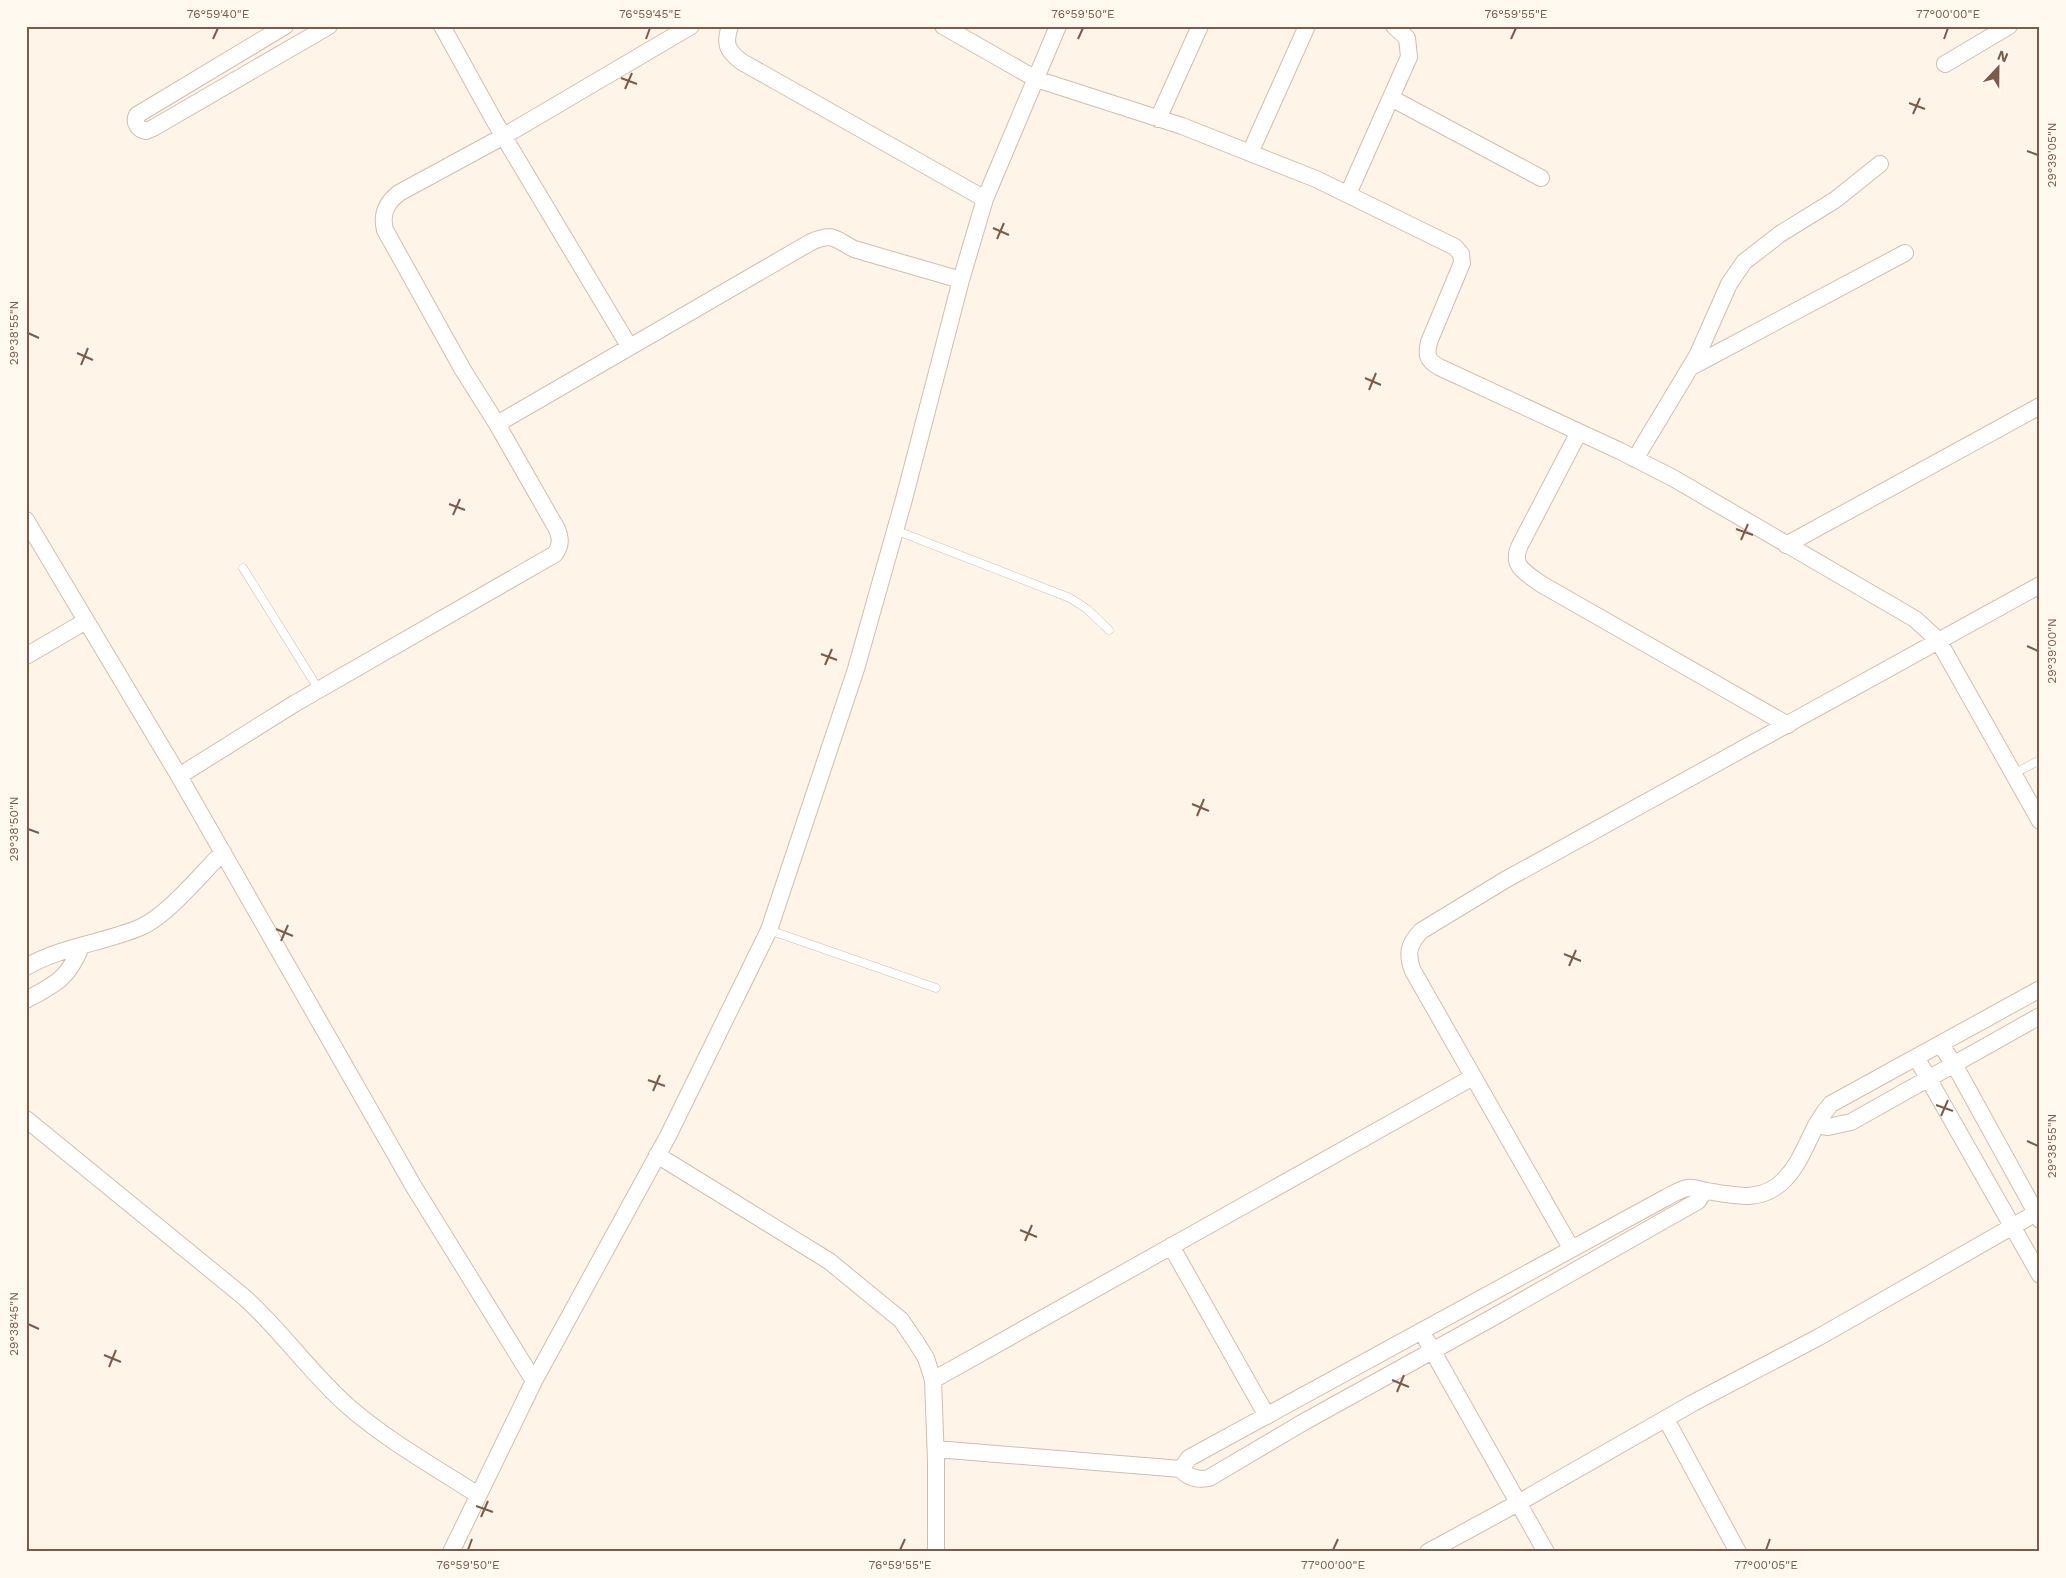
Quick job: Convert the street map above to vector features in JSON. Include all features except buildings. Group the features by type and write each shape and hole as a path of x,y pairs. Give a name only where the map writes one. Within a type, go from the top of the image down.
{"street":[{"path":"285,26 137,115 135,121 138,126 146,131 153,128 329,26"},
{"path":"442,26 504,136 629,346"},
{"path":"179,776 319,690 555,554 560,546 557,529 497,424 463,370 385,230 382,220 390,200 399,193 504,136 690,26"},
{"path":"730,26 726,40 727,48 742,62 985,199"},
{"path":"943,26 1036,79 1158,119 1316,179 1455,247 1461,254 1460,272 1428,342 1426,353 1428,359 1439,368 1635,458 1915,619 1938,640 2040,821"},
{"path":"450,1552 534,1382 657,1155 728,1017 769,930 856,669 961,280 985,199 1058,26"},
{"path":"1158,119 1200,26"},
{"path":"1250,153 1307,26"},
{"path":"1348,194 1409,57 1407,38 1394,26"},
{"path":"1945,64 2009,26"},
{"path":"1391,98 1541,178"},
{"path":"1635,458 1691,367 1703,345 1730,284 1744,262 1780,234 1835,200 1880,164"},
{"path":"497,424 811,242 825,237 839,239 854,249 961,280"},
{"path":"1691,367 1905,253"},
{"path":"1786,545 2040,406"},
{"path":"1579,432 1520,545 1516,555 1517,562 1541,584 1788,725"},
{"path":"26,520 179,776 414,1187 534,1382"},
{"path":"1570,1248 1409,960 1408,949 1421,931 1505,880 2040,585"},
{"path":"26,656 86,621"},
{"path":"26,966 58,951 81,947 143,926 151,921 223,852"},
{"path":"26,1000 64,977 71,970 81,947"},
{"path":"1181,1469 1189,1458 1667,1196 1689,1188 1742,1198 1758,1196 1773,1190 1785,1180 1800,1161 1823,1113 1839,1098 2040,989"},
{"path":"1816,1125 1828,1128 1851,1122 2040,1016"},
{"path":"1428,1552 1819,1336 2012,1226 2038,1216 1954,1064 1940,1044"},
{"path":"1916,1057 2040,1275"},
{"path":"933,1380 1473,1077"},
{"path":"26,1119 244,1297 265,1316 347,1405 370,1425 478,1495"},
{"path":"657,1155 829,1261 901,1320 926,1358 933,1380 936,1450 936,1552"},
{"path":"936,1450 1181,1469 1186,1475 1202,1479 1220,1472 1302,1423 1698,1201 1704,1191"},
{"path":"1171,1246 1267,1416"},
{"path":"1421,1331 1546,1552"},
{"path":"1666,1419 1738,1552"}],"lane":[{"path":"895,530 1070,598 1087,609 1109,630"},
{"path":"243,568 319,690"},
{"path":"2013,774 2040,760"},
{"path":"769,930 936,988"}]}
